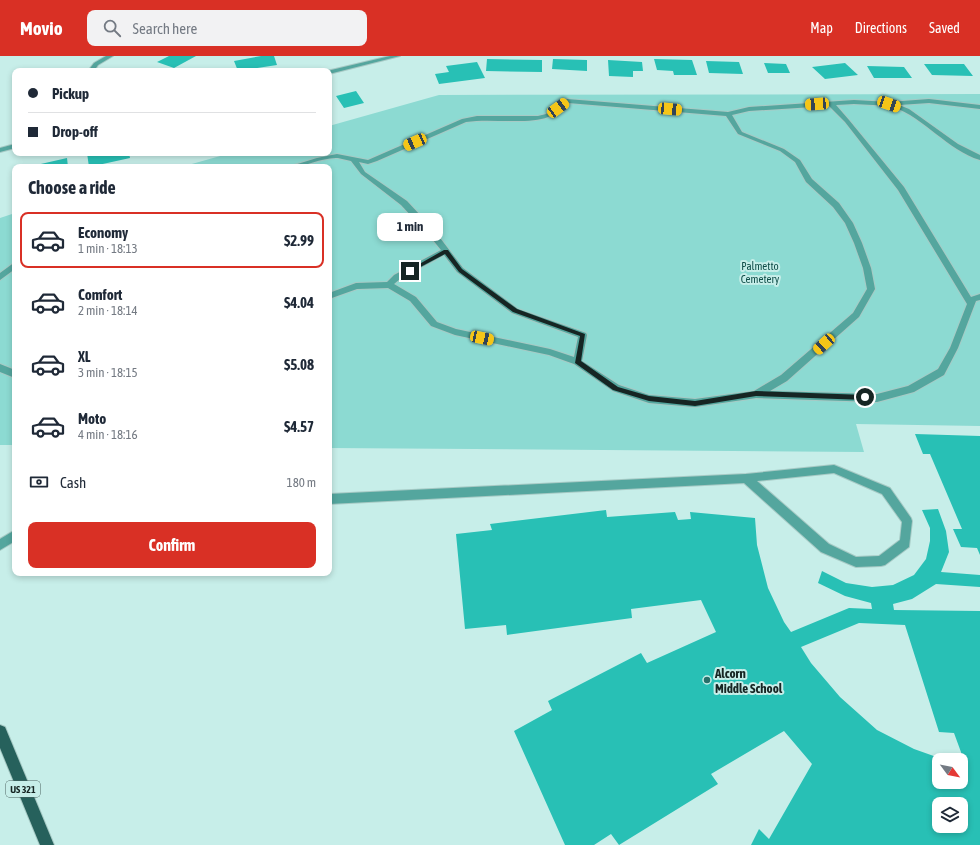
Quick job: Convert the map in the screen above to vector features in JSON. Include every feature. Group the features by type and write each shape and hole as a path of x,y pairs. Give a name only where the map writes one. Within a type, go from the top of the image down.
{"main road":[{"name":"US 321","path":"0,732 47,845"}],"street":[{"path":"93,68 96,64 110,56"},
{"path":"332,71 397,56"},
{"path":"303,164 337,156 368,162 464,120 477,118 539,118 548,115 567,101 728,114 749,109 854,102 889,104 929,101 980,107"},
{"path":"831,104 847,121 901,189 971,304"},
{"path":"889,104 907,110 956,144 980,158"},
{"path":"728,114 740,133 782,150 798,161 809,180 836,205 849,223 858,243 867,268 871,289 856,315 784,378 756,394"},
{"path":"0,150 12,147"},
{"path":"354,160 363,173 404,203 431,232 460,270 515,311 583,335 577,362"},
{"path":"389,285 398,277 446,251"},
{"path":"0,277 12,267"},
{"path":"332,295 356,286 389,285 413,299 434,324 455,332 550,352 577,362 616,388 649,399 695,403 756,394 877,398 912,389 941,372 954,348 973,299 980,297"},
{"path":"0,368 12,373"},
{"path":"332,499 746,478 834,469 886,491 907,521 905,543 881,561 856,562 824,548 746,478"},
{"path":"0,546 12,537"}],"green space":[{"name":"Palmetto Cemetery","path":"980,94 980,426 856,424 864,452 332,448 332,164 192,164 220,156 332,156 332,125 439,95"},
{"path":"12,214 12,445 0,445 0,218"}],"building":[{"path":"169,56 196,56 174,68 157,62"},
{"path":"261,56 274,56 277,65 258,68 237,68 234,61"},
{"path":"487,59 542,60 542,72 486,71"},
{"path":"553,59 587,60 587,71 552,69"},
{"path":"654,59 692,60 697,75 674,75 673,71 657,70"},
{"path":"608,60 642,62 643,71 633,71 633,77 609,76"},
{"path":"706,61 739,62 743,74 709,73"},
{"path":"477,62 485,78 439,84 435,74 449,72 446,66"},
{"path":"764,63 786,64 790,73 768,73"},
{"path":"845,63 858,75 825,79 812,67"},
{"path":"924,64 964,64 973,76 932,75"},
{"path":"867,66 904,67 912,78 874,78"},
{"path":"356,91 364,103 344,108 336,96"},
{"path":"87,156 130,156 130,158 103,164 89,164"},
{"path":"67,158 68,164 41,164"},
{"path":"915,434 980,436 980,555 977,548 961,547 953,529 962,529 930,454 923,454"},
{"name":"Alcorn Middle School","path":"938,509 946,531 949,552 941,572 980,575 980,587 936,584 912,599 893,604 894,610 980,611 980,845 751,845 759,829 769,839 812,764 784,731 711,774 718,784 619,845 611,834 594,845 565,845 514,731 552,710 548,701 641,653 647,663 716,632 701,600 631,609 632,618 507,635 506,625 465,629 456,534 492,530 490,524 606,510 607,517 675,512 678,520 691,519 690,512 755,518 757,545 768,588 784,622 791,632 849,608 872,609 871,603 845,596 818,583 822,571 846,583 872,587 893,585 914,575 926,559 930,541 930,528 922,510","holes":["859,623 905,625 939,732 954,733 961,753 968,753 968,789 932,789 932,755 914,749 877,730 840,697 811,663 801,647"]}],"place":[{"name":"Alcorn Middle School","path":"707,680"}],"route":[{"path":"410,271 446,251 460,270 515,311 583,335 577,362 616,388 649,399 695,403 756,394 865,397"}]}
